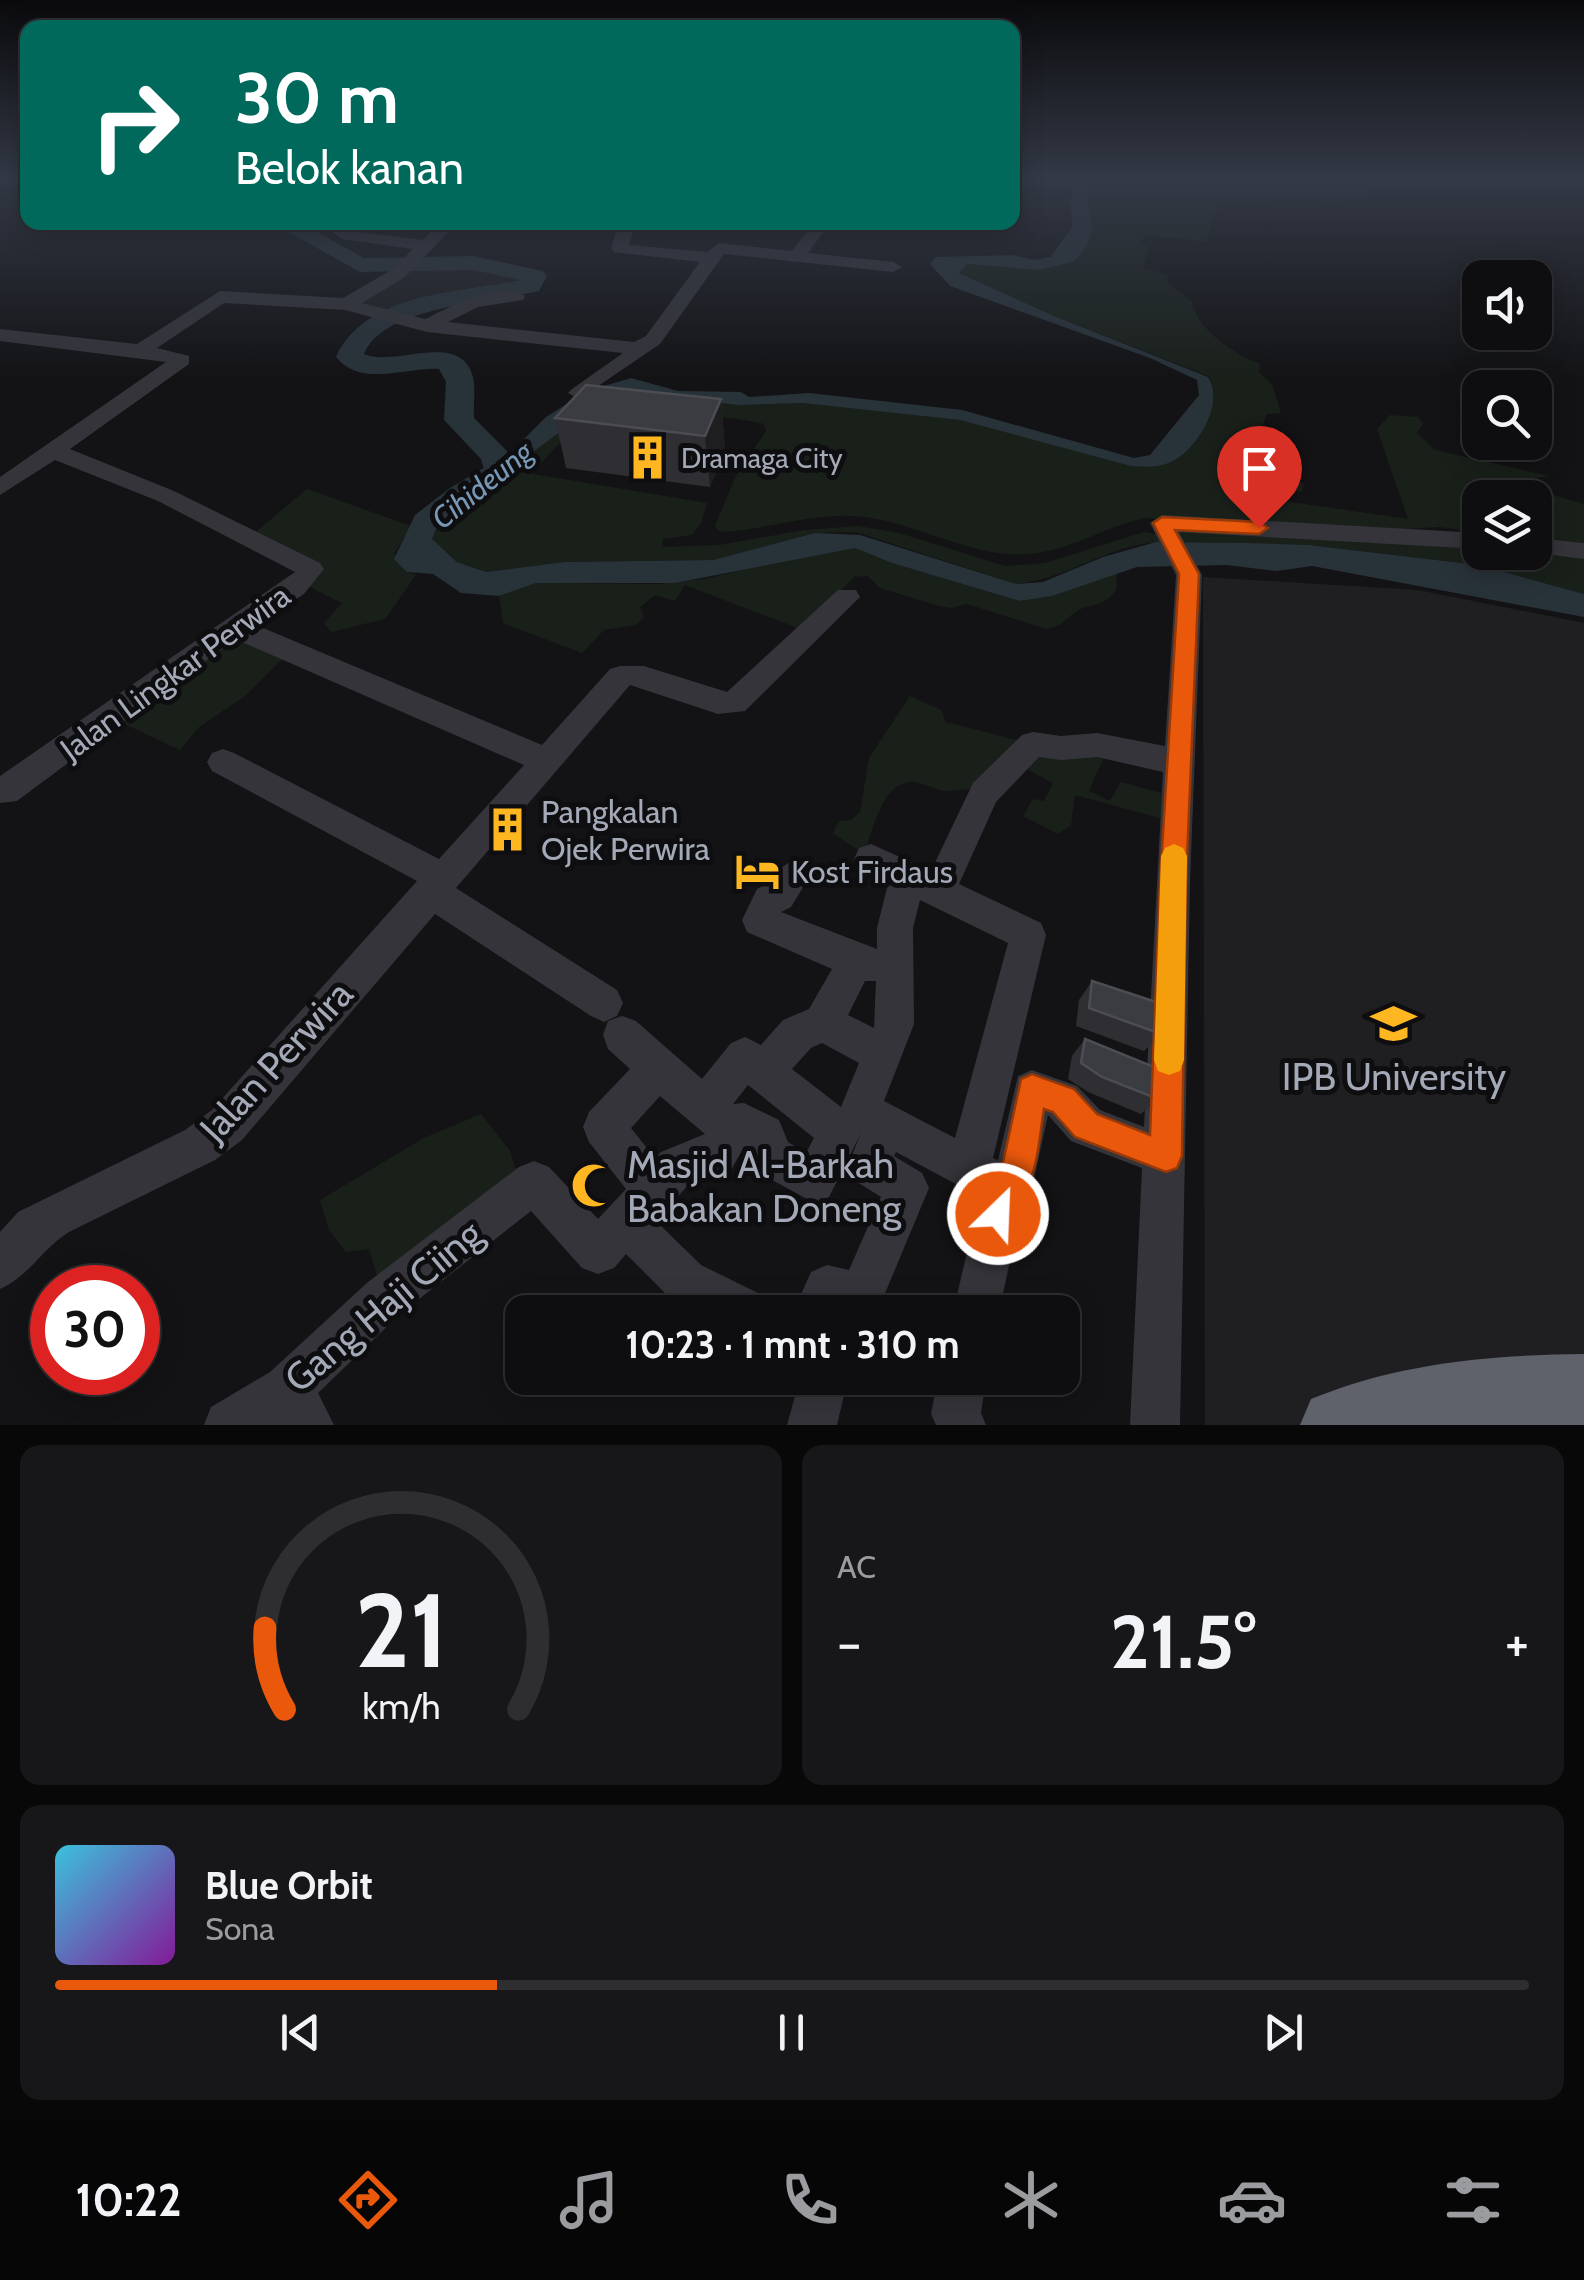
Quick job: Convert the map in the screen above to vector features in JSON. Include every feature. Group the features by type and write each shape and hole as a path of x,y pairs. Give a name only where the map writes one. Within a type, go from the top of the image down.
{"highway":[{"path":"1336,1425 1405,1407 1495,1392 1555,1402"}],"street":[{"path":"386,244 414,256"},
{"path":"346,304 426,244"},
{"path":"620,244 623,249 710,258"},
{"path":"797,256 806,244"},
{"path":"579,393 653,340 710,258 726,247 893,266"},
{"path":"427,326 474,302 516,296"},
{"path":"142,350 220,297 346,304 427,326 638,348"},
{"path":"0,335 142,350 182,360 0,488"},
{"name":"Jalan Lingkar Perwira","path":"0,789 6,792 232,626 285,596 310,569 166,496 54,451"},
{"path":"1155,1425 1178,762 1189,574 1165,529 1424,534 1462,539"},
{"path":"1552,547 1584,550"},
{"name":"Jalan Perwira","path":"0,1266 34,1228 53,1216 200,1145 227,1125 545,760 625,676 644,677 726,705 734,702 848,597"},
{"path":"232,626 545,760"},
{"path":"1166,1156 1086,1126 1063,1100 1032,1090 1015,1182 986,1177 860,1110 895,1024 895,928 984,793 1033,744 1061,748 1097,745 1178,762"},
{"path":"223,762 283,791 437,884 613,1019 659,1068 718,1118 744,1124 764,1135 773,1156 814,1182 840,1132 745,1057 718,1118 716,1155 676,1167 640,1207"},
{"path":"871,859 1028,935 986,1177 977,1295"},
{"path":"793,876 779,896 769,900 760,920 856,961 895,972"},
{"path":"764,1071 797,1034 823,1022 856,961"},
{"path":"823,1022 883,1054"},
{"path":"659,1068 604,1128 640,1207 685,1281 713,1295"},
{"path":"824,1295 827,1288 853,1294 865,1287 906,1188 868,1165 886,1124"},
{"name":"Gang Haji Ciing","path":"229,1425 298,1407 380,1301 538,1186 598,1252 640,1207"},
{"path":"812,1425 820,1395"},
{"path":"959,1395 956,1414 961,1425"}],"shaded area":[{"path":"1080,244 1150,246 1143,268 1167,275 1169,284 1192,302 1209,331 1228,347 1260,364 1259,372 1272,384 1281,413 1267,414 1263,424 1294,477 1304,484 1302,492 1275,489 1277,500 1408,519 1377,429 1390,415 1418,417 1423,424 1417,433 1435,450 1462,456 1462,460 1479,460 1549,476 1528,480 1462,480 1462,530 1146,518 1051,550 1015,554 972,547 865,517 828,517 720,532 715,526 735,478 766,431 764,424 709,416 618,411 606,413 575,431 533,474 707,503 701,523 692,535 663,539 662,547 719,545 804,530 858,526 899,533 1005,566 1045,563 1144,532 1159,535 1163,542 1125,548 1053,576 1016,584 856,532 815,533 713,560 564,562 486,572 458,562 431,539 458,507 575,421 628,393 738,405 802,403 960,420 1152,467 1208,416 1214,390 1208,376 1054,316 959,273 966,264 1037,270"},
{"path":"417,264 514,272 532,277 532,281 387,311 356,303"},
{"path":"307,489 411,526 394,554 407,572 416,575 385,619 331,632 324,623 342,603 306,585 314,570 257,535"},
{"path":"1552,495 1584,504 1584,543 1552,541"},
{"path":"1177,528 1462,545 1462,563 1309,545 1181,542"},
{"path":"839,548 855,548 1020,601 1052,596 1117,573 1116,590 1105,601 1080,609 1047,629 967,604 939,606 880,588 868,576 854,577 803,630 685,585 675,601 655,595 640,607 644,617 636,625 604,630 582,653 503,623 499,596 536,583 659,584 704,579"},
{"path":"1552,555 1584,557 1584,594 1497,570 1552,570"},
{"name":"IPB University","path":"1203,577 1418,590 1584,623 1584,1425 1205,1425"},
{"path":"229,633 282,659 245,696 199,727 180,750 116,720"},
{"path":"910,696 941,710 946,722 1028,743 979,790 942,791 913,782 899,785 884,801 864,854 833,833 839,821 851,820 860,812 869,758"},
{"path":"1032,747 1107,750 1089,791 1110,801 1121,782 1165,794 1160,818 1075,795 1071,825 1058,834 1023,816 1033,799 1044,801 1053,783 1021,766"},
{"path":"481,1114 510,1151 516,1170 384,1298 369,1249 346,1252 329,1230 320,1200 424,1138"}],"water":[{"name":"Cihideung","path":"1060,244 1086,244 1073,262 1037,270 967,264 959,273 1054,316 1208,377 1213,387 1211,412 1199,436 1181,456 1156,466 1131,466 960,420 802,403 738,405 628,393 575,421 458,507 436,529 432,539 457,562 486,572 564,562 713,560 815,533 860,535 1016,584 1043,582 1103,557 1156,542 1309,545 1462,563 1462,570 1497,570 1584,594 1584,617 1312,566 1277,571 1226,565 1137,567 1052,596 1020,601 855,548 675,583 536,583 499,596 461,593 433,574 407,572 394,559 415,515 450,488 512,451 546,417 587,391 631,378 678,391 741,392 749,397 809,393 962,410 1134,458 1150,455 1199,395 1197,380 1150,358 950,286 930,264 935,257 1013,255 1035,260 1051,257"}],"building":[{"path":"586,385 721,399 705,436 555,418"},
{"path":"514,815 519,818 508,832 501,829"},
{"path":"1092,981 1162,1004 1161,1034 1089,1008"},
{"path":"1085,1039 1159,1069 1158,1099 1102,1077 1081,1063"}],"waterway":[{"name":"Cihideung","path":"323,244 360,265 473,263 535,276 530,286 398,314 374,325 357,339 349,357 374,366 437,360 449,363 459,376 459,420 496,457 497,469"}],"slow traffic":[{"path":"1169,1060 1174,856"}],"place":[{"name":"Dramaga City","path":"648,458"},
{"name":"Pangkalan Ojek Perwira","path":"508,829"},
{"name":"Kost Firdaus","path":"758,871"},
{"name":"IPB University","path":"1394,1024"},
{"name":"Masjid Al-Barkah Babakan Doneng","path":"594,1186"}],"route":[{"path":"998,1214 1004,1188 1015,1182 1032,1090 1063,1100 1086,1126 1166,1156 1178,752 1189,574 1162,523 1259,528"}]}
